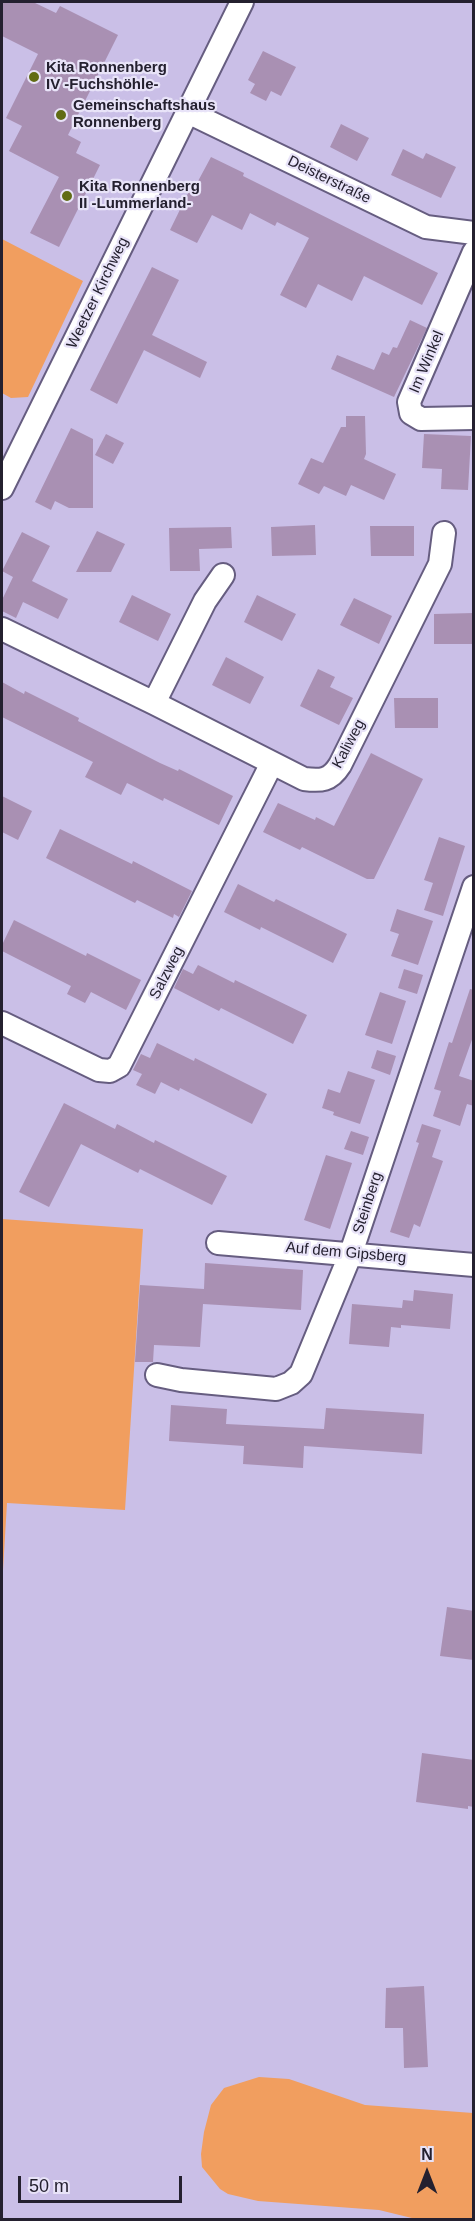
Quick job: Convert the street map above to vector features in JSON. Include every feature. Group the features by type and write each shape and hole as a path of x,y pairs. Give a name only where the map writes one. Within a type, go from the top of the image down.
{"street":[{"name":"Weetzer Kirchweg","path":"2,488 242,2"},
{"name":"Deisterstraße","path":"188,112 426,227 474,233"},
{"name":"Im Winkel","path":"474,252 409,402 411,413 421,419 474,418"},
{"name":"Kaliweg","path":"2,629 304,779 320,781 335,773 440,564 444,533"},
{"path":"154,703 205,601 223,575"},
{"name":"Salzweg","path":"2,1023 99,1070 110,1071 119,1066 272,763"},
{"name":"Steinberg","path":"157,1375 180,1380 276,1389 291,1383 301,1374 351,1253 474,887"},
{"name":"Auf dem Gipsberg","path":"218,1243 474,1265"}],"shaded area":[{"path":"2,239 83,281 28,397 11,398 2,393"},
{"path":"2,1219 143,1229 125,1510 7,1503 2,1587"},
{"path":"259,2077 289,2079 365,2105 473,2113 473,2219 416,2219 379,2210 258,2201 228,2194 220,2189 202,2167 204,2132 211,2105 224,2088"}],"building":[{"path":"2,2 33,2 56,13 60,6 118,35 68,135 81,142 76,153 100,165 59,247 30,233 59,177 9,151 22,126 6,118 38,54 2,36"},
{"path":"263,51 296,67 281,96 271,91 266,101 250,93 255,84 248,80"},
{"path":"341,124 369,138 357,161 330,147"},
{"path":"403,149 423,159 426,153 456,167 441,198 391,175"},
{"path":"211,157 244,173 243,176 438,273 422,305 364,276 352,301 318,284 306,308 280,295 309,238 277,222 275,226 250,213 242,230 212,215 197,243 170,230 194,181 197,183"},
{"path":"152,267 179,280 152,335 207,362 200,378 144,350 117,404 90,390"},
{"path":"410,320 427,328 394,397 331,369 337,355 374,370 382,352 389,355 393,347 397,348"},
{"path":"346,416 365,416 366,454 364,459 396,474 384,500 351,485 346,496 324,486 319,494 298,484 311,458 323,463 341,427 346,427"},
{"path":"71,428 93,439 93,508 69,508 55,501 51,510 35,502"},
{"path":"106,434 124,443 113,464 95,455"},
{"path":"424,434 471,436 468,490 441,489 442,469 422,468"},
{"path":"315,525 316,555 272,556 271,527"},
{"path":"370,526 414,526 414,556 371,556"},
{"path":"231,527 232,548 199,549 200,571 170,571 169,528"},
{"path":"97,531 125,544 111,572 76,572"},
{"path":"22,532 50,546 32,581 68,599 58,619 23,602 16,618 2,611 2,600 13,577 2,571"},
{"path":"132,595 171,614 158,641 119,622"},
{"path":"257,595 296,614 282,641 244,622"},
{"path":"354,598 392,616 379,644 340,625"},
{"path":"474,613 474,644 434,644 434,614"},
{"path":"226,657 264,677 250,704 212,685"},
{"path":"318,669 335,677 330,687 353,698 339,725 300,706"},
{"path":"2,682 79,718 78,721 160,763 178,771 179,769 233,796 219,825 127,783 121,795 85,777 93,762 2,717"},
{"path":"394,698 438,698 438,728 395,728"},
{"path":"371,753 423,779 374,879 367,879 302,847 300,850 263,832 278,803 334,826"},
{"path":"2,796 32,811 18,840 2,832"},
{"path":"60,829 132,864 133,861 192,891 179,917 174,914 173,918 137,900 135,903 46,858"},
{"path":"439,837 465,846 443,916 424,910 433,883 424,880"},
{"path":"238,884 274,902 276,899 347,934 333,963 261,927 260,930 224,912"},
{"path":"397,909 433,921 418,965 391,956 399,934 390,931"},
{"path":"14,920 141,980 126,1010 91,992 85,1003 67,994 71,986 2,951 2,945"},
{"path":"198,965 307,1015 293,1044 221,1008 219,1011 174,988 183,969 193,974"},
{"path":"404,969 423,975 417,994 398,988"},
{"path":"470,989 474,990 474,1034 459,1076 474,1081 474,1106 467,1104 460,1126 433,1116 441,1091 434,1089 449,1042 452,1043"},
{"path":"380,992 406,1001 392,1044 365,1035"},
{"path":"157,1043 194,1061 195,1058 267,1094 252,1124 180,1088 179,1091 161,1082 155,1094 136,1085 142,1074 133,1070 141,1054 150,1058"},
{"path":"377,1050 396,1056 390,1075 371,1068"},
{"path":"348,1071 375,1080 360,1124 333,1115 334,1112 322,1108 328,1089 340,1093"},
{"path":"64,1103 115,1129 117,1124 154,1143 155,1140 227,1176 212,1205 140,1169 138,1173 81,1144 49,1207 19,1192"},
{"path":"422,1124 441,1130 432,1157 443,1161 420,1227 414,1224 409,1238 390,1232 419,1143 416,1142"},
{"path":"351,1131 369,1137 363,1155 344,1149"},
{"path":"326,1155 352,1163 330,1229 304,1220"},
{"path":"205,1263 303,1270 301,1310 203,1304 200,1347 154,1345 153,1362 135,1362 140,1285 204,1289"},
{"path":"414,1290 453,1294 450,1329 401,1325 401,1328 391,1327 389,1347 349,1344 352,1304 402,1308 403,1300 413,1301"},
{"path":"171,1405 227,1409 226,1424 324,1429 326,1408 424,1414 422,1454 304,1446 303,1468 243,1464 244,1446 169,1441"},
{"path":"447,1607 474,1611 474,1660 440,1656"},
{"path":"422,1753 474,1760 474,1807 468,1806 468,1809 416,1802"},
{"path":"424,1986 428,2067 404,2068 403,2028 385,2028 386,1988"}],"place":[{"name":"Kita Ronnenberg IV -Fuchshöhle-","path":"34,77"},
{"name":"Gemeinschaftshaus Ronnenberg","path":"61,115"},
{"name":"Kita Ronnenberg II -Lummerland-","path":"67,196"}]}
